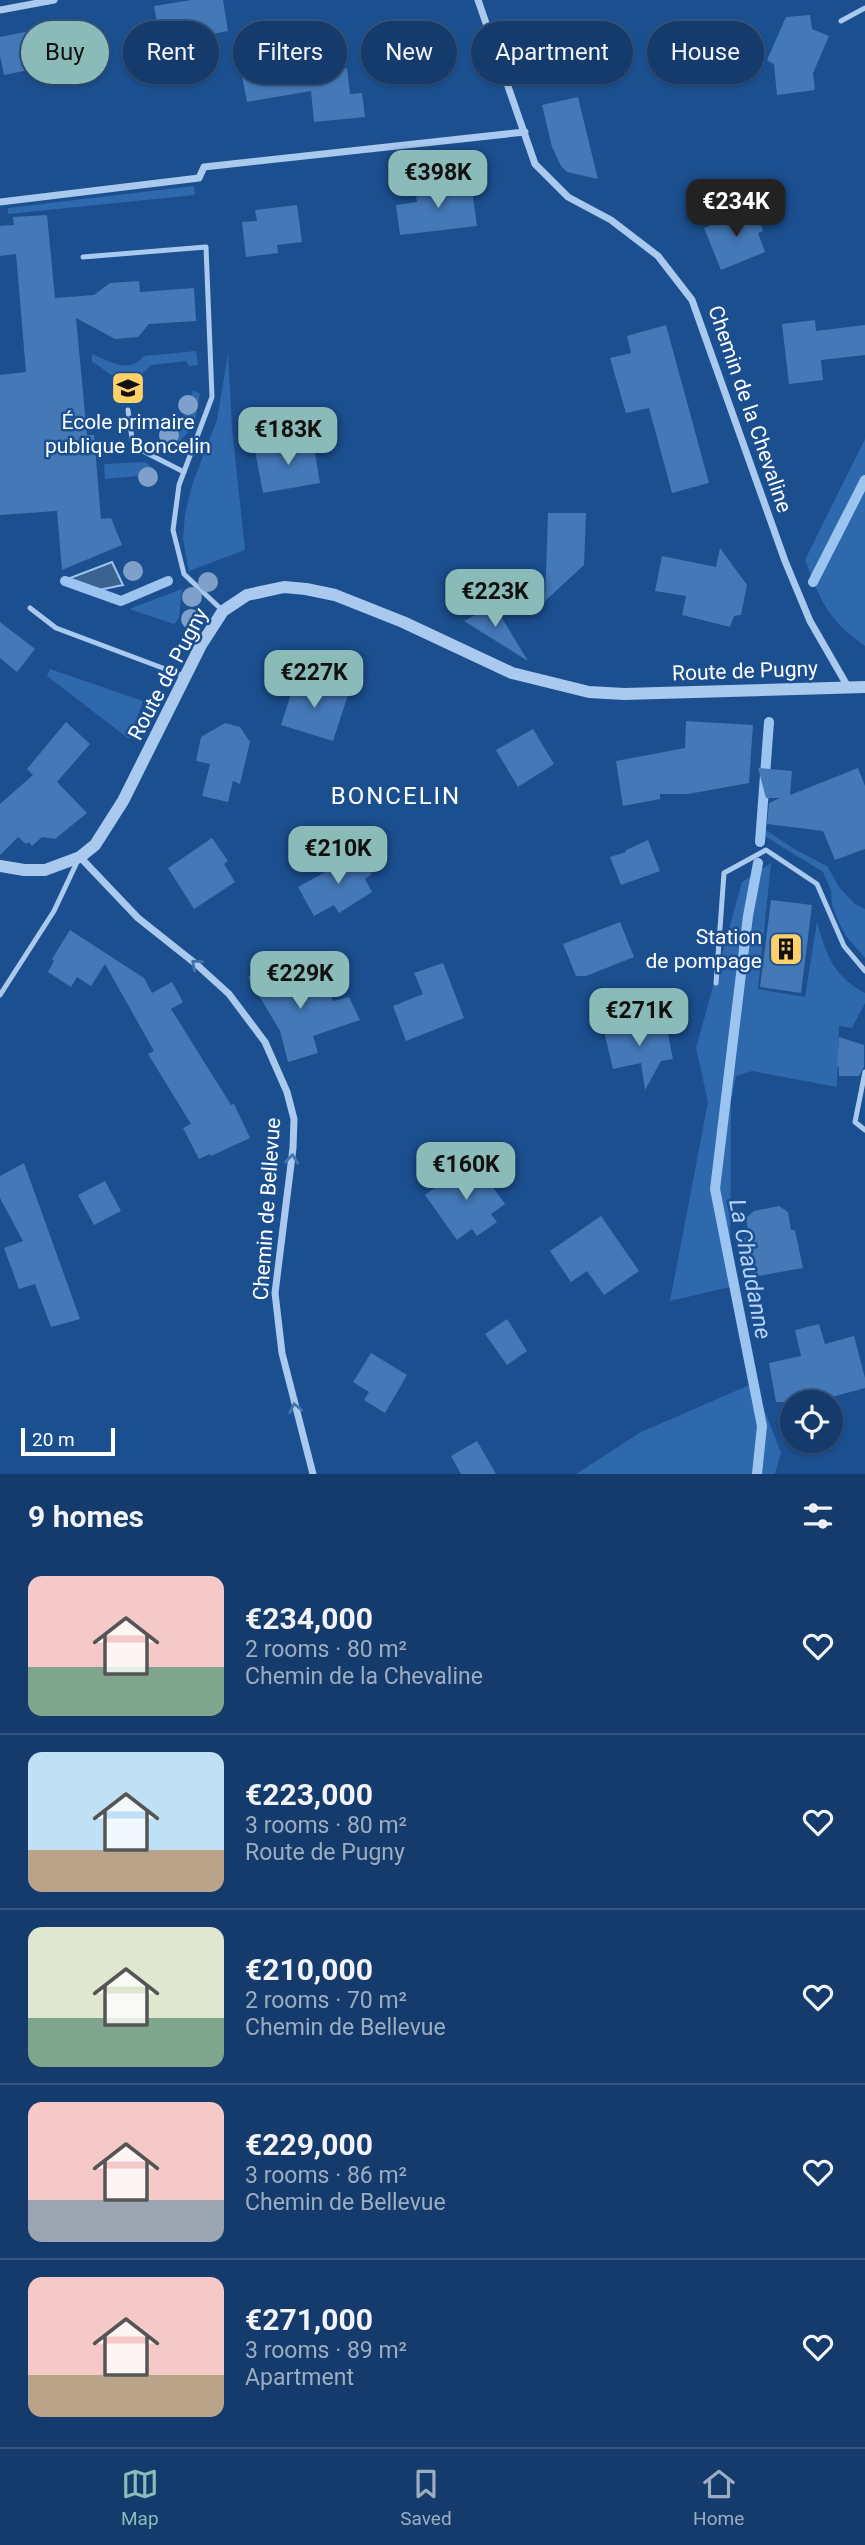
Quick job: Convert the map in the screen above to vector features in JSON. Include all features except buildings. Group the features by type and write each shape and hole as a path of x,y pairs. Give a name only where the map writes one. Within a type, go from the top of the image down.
{"street":[{"path":"0,10 54,0"},
{"name":"Chemin de la Chevaline","path":"478,0 535,164 568,197 611,220 657,256 692,300 785,561 810,621 848,687"},
{"path":"0,202 198,178 204,167 525,132"},
{"name":"Route de Pugny","path":"0,866 45,870 80,857 95,845 123,801 184,676 223,611 247,595 284,587 335,595 403,622 512,673 589,692 624,694 865,687"},
{"name":"Chemin de Bellevue","path":"80,857 138,918 229,994 265,1042 288,1092 294,1119 293,1148 275,1293 282,1353 313,1474"}],"lane":[{"path":"841,21 865,8"},
{"path":"83,257 206,247 212,397 179,485 173,530 184,574 223,611"},
{"path":"128,410 133,446 184,472"},
{"path":"30,608 56,628 184,676"},
{"path":"716,983 724,873 766,850 817,884 844,946 865,971"},
{"path":"0,995 54,911 80,857"},
{"path":"865,1072 855,1122 865,1130"}],"shaded area":[{"path":"194,186 195,195 8,214 8,208"},
{"path":"196,351 198,365 189,366 186,361 151,365 144,372 128,377 112,375 92,362 92,354 119,365 126,365 144,356"},
{"path":"228,353 232,428 245,550 189,571 183,539 185,514 192,485 217,420"},
{"path":"193,390 200,394 194,426 176,445 165,439 182,423"},
{"path":"865,439 865,646 833,618 816,588 805,560"},
{"path":"145,462 154,469 152,482 148,486 137,476 105,479 104,464"},
{"path":"112,562 123,585 94,591 73,584 70,578"},
{"path":"182,589 179,618 174,624 129,609"},
{"path":"50,669 143,701 129,739 47,676"},
{"path":"764,829 827,866 839,887 855,904 865,909 865,958 846,936 839,923 832,905 831,890 823,872 763,835"},
{"path":"771,863 758,989 805,997 817,922 832,963 845,979 865,993 865,1003 852,1028 839,1026 837,1087 752,1071 736,1076 731,1102 730,1287 670,1301 708,1102 696,1048 742,882"},
{"path":"754,1383 781,1453 775,1474 576,1474 641,1432"}],"waterway":[{"name":"La Chaudanne","path":"813,582 865,480"},
{"path":"65,581 121,601 168,581"},
{"name":"La Chaudanne","path":"760,842 769,722"},
{"name":"La Chaudanne","path":"757,1474 762,1426 715,1189 748,916 758,863"}],"place":[{"name":"École primaire publique Boncelin","path":"128,388"},
{"name":"Station de pompage","path":"786,949"}],"district":[{"name":"BONCELIN","path":"396,796"}]}
